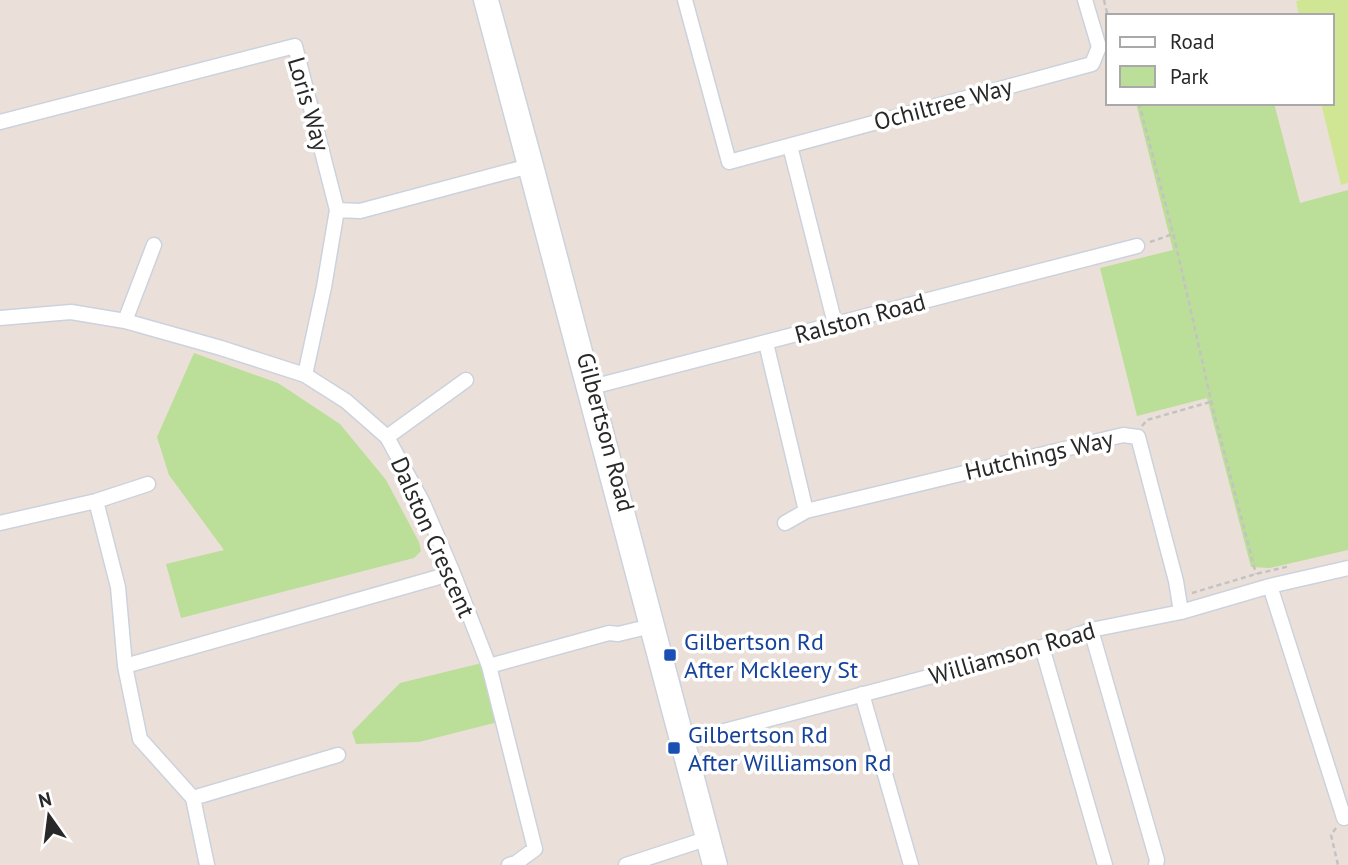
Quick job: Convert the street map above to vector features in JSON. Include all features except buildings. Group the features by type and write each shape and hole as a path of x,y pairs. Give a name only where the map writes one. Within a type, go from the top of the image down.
{"street":[{"name":"Gilbertson Road","path":"481,0 531,166"},
{"name":"Gilbertson Road","path":"491,0 531,166 682,742 708,838 720,865"},
{"name":"Ochiltree Way","path":"684,0 729,162 1092,64 1099,47 1085,0"},
{"name":"Loris Way","path":"0,122 295,46 337,210 305,374"},
{"path":"790,146 835,324"},
{"path":"337,210 360,211 531,166"},
{"path":"125,321 154,245"},
{"name":"Ralston Road","path":"589,388 1137,246"},
{"name":"Dalston Crescent","path":"0,318 71,312 125,321 221,348 305,374 346,401 387,437 423,503 489,666 535,849 532,859 509,865"},
{"path":"766,343 806,511"},
{"path":"387,437 466,380"},
{"name":"Hutchings Way","path":"785,523 806,511 1124,435 1138,437 1176,581 1181,612"},
{"path":"0,523 96,501 148,484"},
{"path":"96,501 118,587 125,666 140,739 193,798 207,865"},
{"name":"Williamson Road","path":"682,742 1042,647 1091,630 1181,612 1270,586 1348,568"},
{"path":"125,666 453,573"},
{"path":"1270,586 1344,818"},
{"path":"489,666 609,632 618,634 651,622"},
{"path":"1091,630 1157,860 1156,865"},
{"path":"1042,647 1105,865"},
{"path":"862,694 911,865"},
{"path":"193,798 338,755"},
{"name":"Gilbertson Road","path":"708,838 710,865"},
{"path":"625,865 708,838"}],"path":[{"path":"1140,105 1255,574 1190,593 1176,581"},
{"path":"1137,246 1173,234"},
{"path":"1132,436 1147,420 1211,402"},
{"path":"1338,865 1331,835 1344,818"}],"green space":[{"path":"1348,0 1348,183 1341,185 1321,105 1334,105 1334,14 1299,14 1296,1"},
{"path":"1137,105 1275,105 1300,203 1348,190 1348,550 1270,568 1251,567 1207,398 1137,416 1100,268 1173,250"},
{"path":"194,353 278,383 340,424 386,480 419,542 421,551 414,558 181,618 166,564 224,550 169,475 157,437"},
{"path":"482,663 498,722 419,742 356,744 352,732 400,683"}],"place":[{"name":"Gilbertson Rd After Mckleery St","path":"670,655"},
{"name":"Gilbertson Rd After Williamson Rd","path":"674,748"}]}
